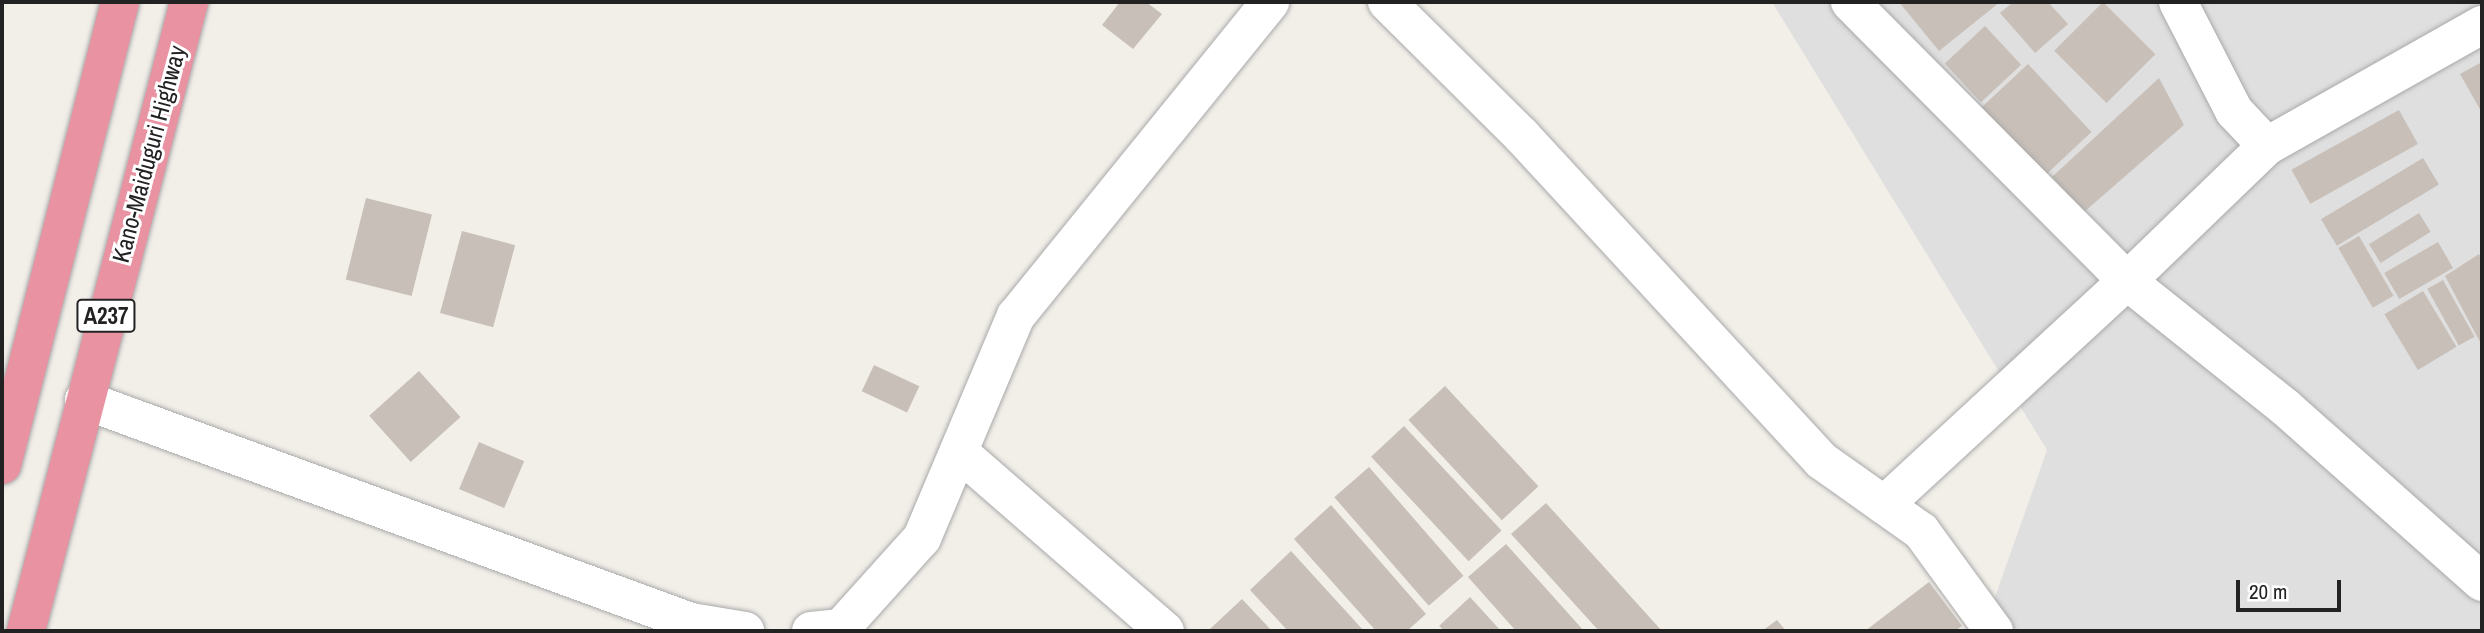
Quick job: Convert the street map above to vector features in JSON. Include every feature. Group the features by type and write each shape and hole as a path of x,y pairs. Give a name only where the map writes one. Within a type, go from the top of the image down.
{"highway":[{"name":"A237","path":"2,464 120,2"},
{"name":"Kano-Maiduguri Highway","path":"26,631 189,2"}],"street":[{"path":"811,631 841,628 922,538 1016,316 1270,2"},
{"path":"1387,2 1522,136 1822,461 1921,531 1994,631"},
{"path":"1850,2 2127,281 2286,408 2482,582"},
{"path":"2178,2 2234,111 2267,146"},
{"path":"1884,505 2127,281 2267,146 2482,25"},
{"path":"84,400 691,622 745,631"},
{"path":"959,452 1165,631"}],"shaded area":[{"path":"1772,2 2482,2 2482,631 1983,631 2047,450"}],"building":[{"path":"1120,2 1146,2 1162,14 1133,49 1102,25"},
{"path":"1899,2 2000,2 1939,51"},
{"path":"2013,2 2048,2 2068,24 2035,53 2000,13"},
{"path":"2103,2 2155,54 2107,103 2054,51"},
{"path":"1985,26 2021,65 1981,102 1945,64"},
{"path":"2482,62 2482,113 2460,74"},
{"path":"2028,64 2091,132 2045,176 1981,108"},
{"path":"2159,78 2184,125 2084,212 2052,177"},
{"path":"2399,110 2418,144 2310,204 2291,170"},
{"path":"2423,158 2439,185 2337,246 2321,219"},
{"path":"366,198 432,214 412,296 346,280"},
{"path":"2419,213 2431,232 2381,263 2369,244"},
{"path":"462,231 515,245 493,327 440,313"},
{"path":"2359,236 2394,296 2373,308 2338,248"},
{"path":"2438,242 2453,268 2399,299 2384,273"},
{"path":"2479,254 2482,260 2480,342 2445,276"},
{"path":"2443,280 2475,337 2459,346 2427,289"},
{"path":"2423,291 2456,347 2418,370 2384,314"},
{"path":"874,365 919,386 907,412 862,391"},
{"path":"419,371 460,417 411,462 369,416"},
{"path":"1445,386 1538,486 1502,520 1408,420"},
{"path":"1404,426 1502,531 1469,561 1371,457"},
{"path":"479,442 524,461 504,508 459,489"},
{"path":"1369,467 1463,576 1429,606 1334,497"},
{"path":"1546,503 1662,631 1599,631 1511,534"},
{"path":"1331,505 1426,614 1407,631 1376,631 1294,539"},
{"path":"1506,544 1584,631 1516,631 1468,577"},
{"path":"1291,551 1364,631 1288,631 1250,590"},
{"path":"1929,582 1962,626 1955,631 1865,631"},
{"path":"1470,597 1501,631 1445,631 1439,626"},
{"path":"1242,599 1272,631 1210,629"},
{"path":"1777,620 1786,631 1762,631"}]}
